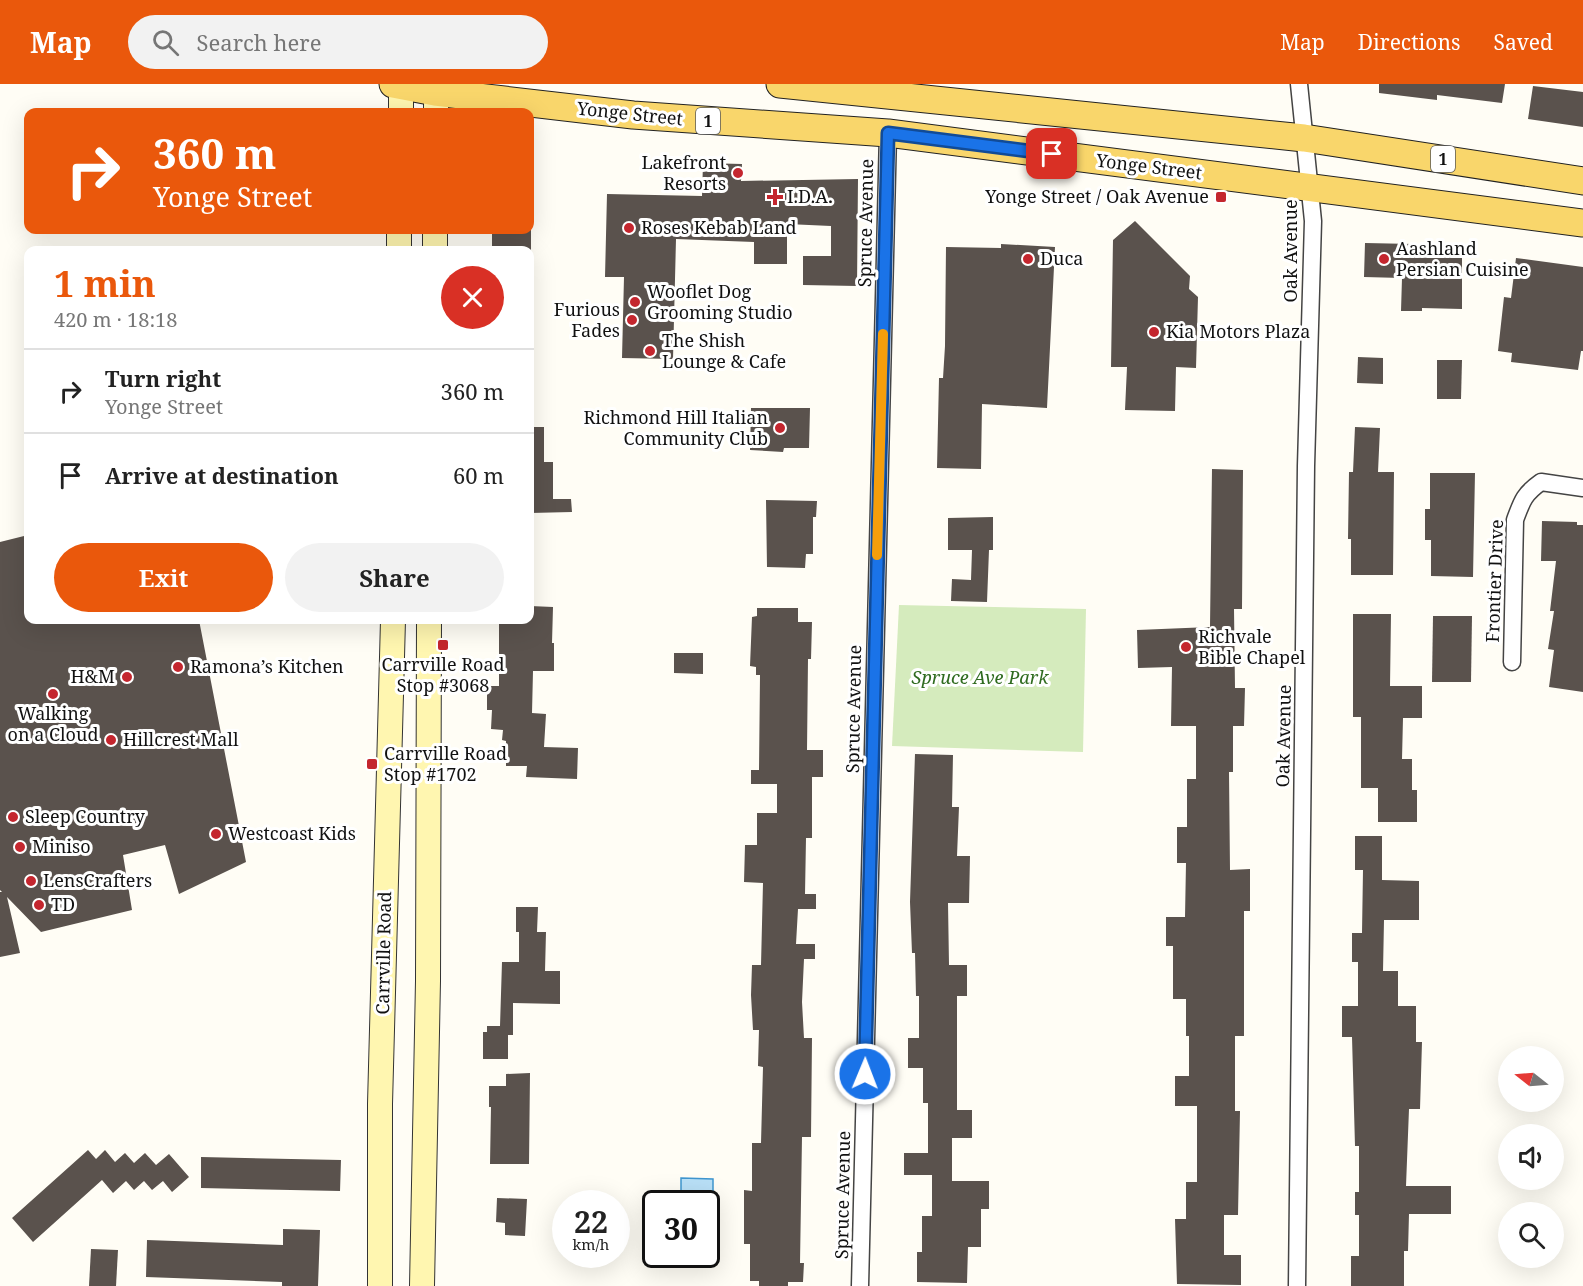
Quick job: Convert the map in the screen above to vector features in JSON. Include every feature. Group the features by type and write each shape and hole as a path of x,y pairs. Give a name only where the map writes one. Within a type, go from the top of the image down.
{"main road":[{"name":"1","path":"783,84 1304,138 1583,181"},
{"name":"Yonge Street","path":"398,85 436,96 633,115 888,133 1583,223"},
{"path":"398,85 401,108"},
{"name":"Carrville Road","path":"380,1286 380,1104 393,624"},
{"path":"422,1286 428,981 429,624"}],"street":[{"name":"Oak Avenue","path":"1297,1286 1306,466 1313,221 1299,84"},
{"name":"Spruce Avenue","path":"860,1286 888,133"},
{"name":"Frontier Drive","path":"1512,662 1515,520 1520,505 1527,491 1541,482 1583,488"}],"green space":[{"name":"Spruce Ave Park","path":"899,605 1086,609 1083,752 892,746"}],"water":[{"path":"681,1178 713,1179 713,1190 681,1190"}],"building":[{"path":"1379,84 1505,84 1502,103 1437,95 1437,100 1379,93"},
{"path":"1533,86 1583,92 1583,127 1528,119"},
{"path":"703,163 742,164 741,181 858,179 857,286 803,285 803,256 831,256 831,226 787,224 787,264 754,264 754,242 676,239 673,359 622,358 624,277 605,277 607,194 702,196"},
{"name":"Kia Motors Plaza","path":"1135,221 1190,276 1189,289 1198,297 1196,368 1176,367 1175,411 1125,410 1127,367 1111,367 1113,240"},
{"path":"492,234 531,234 531,246 492,246"},
{"path":"1365,243 1462,245 1462,309 1422,308 1422,311 1401,311 1402,278 1364,277"},
{"path":"1001,244 1055,247 1047,408 982,404 981,469 937,468 939,378 943,378 945,346 946,247 1001,248"},
{"path":"1516,258 1583,267 1583,351 1581,351 1578,370 1511,362 1512,353 1498,351 1504,297 1511,298"},
{"path":"1358,357 1383,358 1383,384 1357,383"},
{"path":"1437,360 1462,360 1461,399 1437,399"},
{"name":"Richmond Hill Italian Community Club","path":"751,408 810,408 809,448 784,448 783,452 750,450"},
{"path":"534,427 544,427 544,462 553,462 553,499 571,499 572,512 534,513"},
{"path":"1355,427 1380,428 1378,472 1394,472 1393,575 1351,575 1351,539 1348,539 1349,472 1353,472"},
{"path":"1212,469 1243,470 1242,609 1234,609 1235,688 1245,688 1244,726 1233,726 1233,772 1229,772 1230,870 1250,869 1250,911 1244,911 1244,1036 1235,1036 1235,1111 1240,1111 1238,1215 1224,1215 1224,1255 1241,1255 1241,1285 1177,1284 1175,1219 1186,1219 1186,1182 1197,1182 1197,1106 1175,1106 1175,1076 1189,1076 1189,1036 1186,1036 1186,999 1173,999 1173,946 1166,946 1166,917 1185,917 1186,863 1177,863 1177,827 1187,827 1187,779 1196,779 1196,726 1171,726 1172,667 1138,668 1137,630 1210,627"},
{"path":"1430,473 1475,473 1473,577 1431,576 1431,540 1425,540 1425,509 1430,509"},
{"path":"766,500 817,501 816,517 813,517 813,554 806,554 805,568 767,567"},
{"path":"993,517 993,550 989,550 987,602 951,601 952,579 971,580 972,550 948,550 948,518"},
{"path":"1542,521 1577,522 1577,525 1583,525 1583,692 1549,687 1554,650 1548,649 1554,611 1550,611 1556,561 1541,561"},
{"name":"Hillcrest Mall","path":"24,536 24,624 200,624 246,862 179,894 165,845 123,855 132,910 41,932 7,897 20,953 0,957 0,892 2,892 0,890 0,542"},
{"path":"534,606 553,607 554,671 533,671 532,713 546,714 544,747 578,748 577,779 526,777 527,766 506,766 506,741 502,740 503,730 491,729 492,710 487,710 487,686 499,686 499,624 534,624"},
{"path":"757,608 798,608 798,622 812,622 811,659 808,659 807,750 823,750 823,777 812,777 812,838 806,838 805,894 816,894 816,909 798,909 796,944 815,944 815,959 804,959 802,1002 804,1038 812,1038 811,1137 802,1137 800,1263 804,1263 803,1282 788,1282 788,1286 759,1286 759,1281 750,1281 750,1244 744,1244 744,1190 752,1191 752,1143 761,1143 763,1067 758,1066 759,1030 753,1030 751,995 752,965 761,965 763,883 744,882 745,845 757,845 757,813 777,813 777,784 751,784 751,770 759,770 760,675 756,675 756,667 750,666 752,617 757,616"},
{"path":"1353,614 1391,614 1390,686 1422,686 1422,718 1403,718 1402,759 1412,759 1412,790 1417,790 1417,822 1378,822 1378,788 1361,788 1361,717 1353,717"},
{"path":"1433,616 1472,616 1471,682 1432,682"},
{"path":"674,653 703,653 703,674 674,673"},
{"path":"915,754 953,755 952,807 959,807 957,856 970,856 969,903 948,903 949,965 967,965 967,996 957,996 957,1110 972,1110 972,1138 952,1138 952,1181 989,1181 989,1209 981,1209 981,1247 968,1247 967,1283 917,1282 917,1252 922,1252 922,1216 932,1216 932,1175 904,1175 904,1153 928,1153 928,1103 923,1103 923,1068 908,1068 908,1038 919,1038 919,996 916,996 910,902"},
{"path":"1355,836 1382,836 1382,880 1419,881 1419,920 1384,920 1383,971 1398,971 1398,1006 1416,1006 1416,1042 1422,1042 1420,1109 1409,1109 1406,1186 1451,1186 1451,1214 1409,1214 1408,1251 1404,1251 1404,1286 1351,1286 1351,1256 1359,1256 1359,1215 1355,1215 1355,1192 1359,1192 1359,1146 1355,1146 1352,1037 1342,1037 1342,1006 1358,1006 1358,962 1352,962 1352,933 1362,933 1363,870 1355,870"},
{"path":"516,907 538,907 537,932 546,932 545,971 560,971 560,1004 513,1003 513,1035 508,1035 508,1059 483,1059 483,1032 487,1032 487,1026 500,1026 502,962 519,962"},
{"path":"530,1073 529,1164 490,1164 489,1086 506,1086 506,1074"},
{"path":"88,1150 96,1159 105,1150 115,1162 125,1153 134,1163 145,1153 156,1165 169,1154 189,1177 172,1192 163,1181 152,1190 144,1181 134,1190 126,1181 113,1193 102,1180 33,1242 12,1218"},
{"path":"201,1157 341,1160 340,1191 201,1188"},
{"path":"497,1198 527,1199 525,1236 505,1235 505,1223 496,1222"},
{"path":"283,1229 320,1230 318,1286 282,1286 282,1282 146,1277 147,1240 283,1245"},
{"path":"91,1249 118,1250 116,1286 89,1286"}],"slow traffic":[{"path":"877,555 883,334"}],"place":[{"name":"Lakefront Resorts","path":"738,173"},
{"name":"I.D.A.","path":"775,197"},
{"name":"Yonge Street / Oak Avenue","path":"1221,197"},
{"name":"Roses Kebab Land","path":"629,228"},
{"name":"Duca","path":"1028,259"},
{"name":"Aashland Persian Cuisine","path":"1384,259"},
{"name":"Wooflet Dog Grooming Studio","path":"635,302"},
{"name":"Furious Fades","path":"632,320"},
{"name":"Kia Motors Plaza","path":"1154,332"},
{"name":"The Shish Lounge & Cafe","path":"650,351"},
{"name":"Richmond Hill Italian Community Club","path":"780,428"},
{"name":"Carrville Road Stop #3068","path":"443,645"},
{"name":"Richvale Bible Chapel","path":"1186,647"},
{"name":"Ramona’s Kitchen","path":"178,667"},
{"name":"H&M","path":"127,677"},
{"name":"Walking on a Cloud","path":"53,694"},
{"name":"Hillcrest Mall","path":"111,740"},
{"name":"Carrville Road Stop #1702","path":"372,764"},
{"name":"Sleep Country","path":"13,817"},
{"name":"Westcoast Kids","path":"216,834"},
{"name":"Miniso","path":"20,847"},
{"name":"LensCrafters","path":"31,881"},
{"name":"TD","path":"39,905"}],"route":[{"path":"865,1074 888,133 1052,154"}]}
